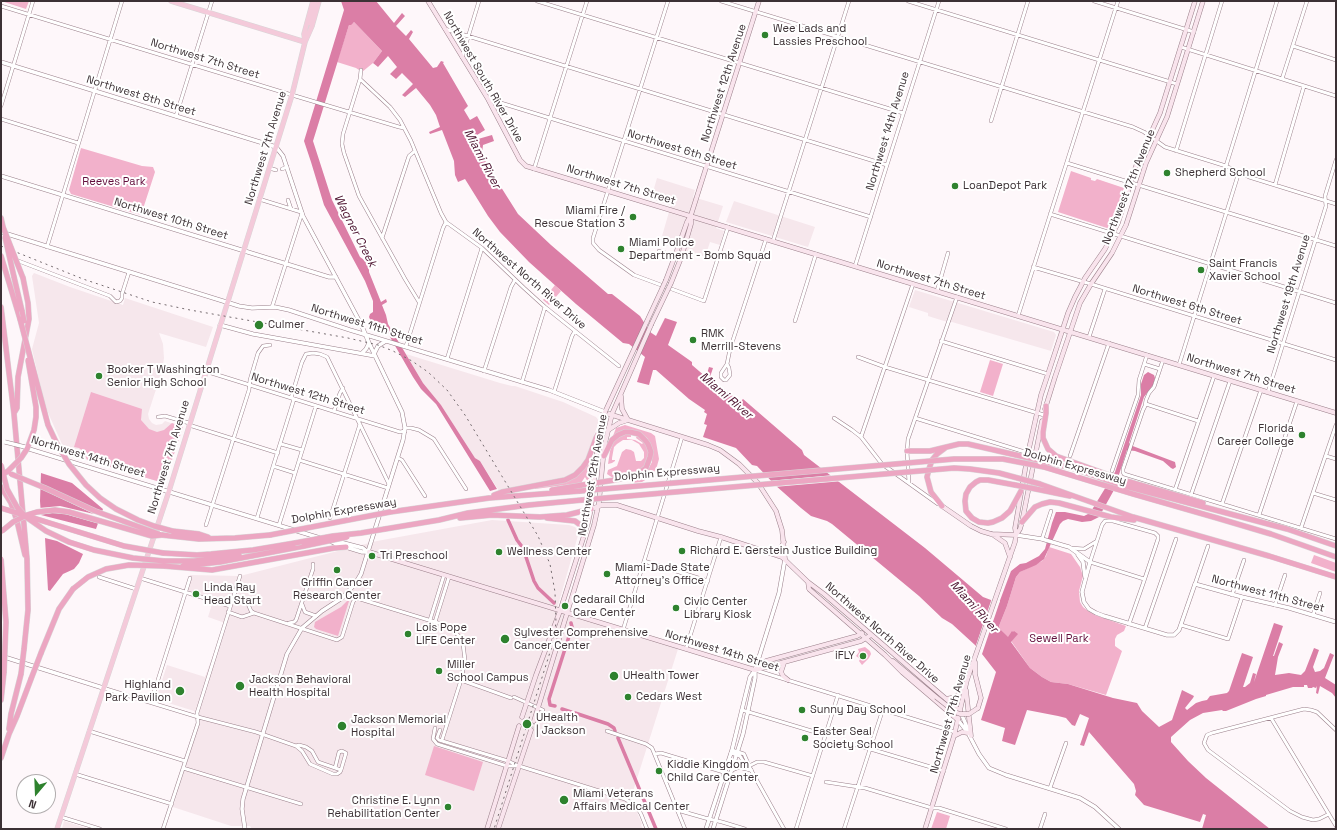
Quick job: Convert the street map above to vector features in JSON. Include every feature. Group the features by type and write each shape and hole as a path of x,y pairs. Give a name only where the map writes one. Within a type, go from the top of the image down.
{"highway":[{"path":"1,218 2,230 22,311 36,407 34,430 24,454 1,476"},
{"path":"2,230 23,278 28,303 28,319 18,377 17,408 14,414"},
{"path":"1,256 28,344 48,425 62,453 77,474 100,498 123,513 150,525 172,531 199,534 213,539"},
{"path":"1,307 14,414 27,559 28,610 21,674 11,714 9,734"},
{"path":"1046,406 1043,435 1045,444 1050,452 1059,458 1122,483 1287,529 1336,546"},
{"path":"489,498 502,492 565,480 575,475 581,470 588,460 601,429"},
{"path":"526,494 632,476 644,470 648,464 651,452 648,444 639,434 624,432 612,440 604,456"},
{"path":"907,451 930,450 959,444 976,445 1105,477"},
{"path":"942,506 932,492 927,477 928,469 932,460 937,454 950,446"},
{"name":"Dolphin Expressway","path":"1,470 95,511 162,535 171,537 213,539 270,535 390,512 526,494 580,491 954,459 1003,459 1044,467 1115,489 1212,516 1271,534 1336,557"},
{"path":"1,465 7,489 17,507 26,517 46,531 69,542 99,551 133,558 212,570 346,547"},
{"name":"Dolphin Expressway","path":"1,508 124,546 163,553 196,555 253,550 332,536 362,533 439,520 468,513 498,509 582,500 954,468 999,473 1040,484 1153,524 1263,554 1336,577"},
{"path":"1021,491 1010,511 993,522 979,522 972,518 966,511 964,502 966,494 970,486 980,480 988,480 1082,498"},
{"path":"1,487 13,508 24,553 27,559"},
{"path":"1022,522 1033,508 1038,505 1046,503 1059,503 1088,511 1153,524"},
{"path":"439,520 481,515 540,517 567,515 591,509"},
{"path":"1,532 13,522 27,515 55,510 152,536 162,535"},
{"path":"540,517 575,521 583,527 584,535"},
{"path":"164,563 195,565 220,562 334,540 362,533"},
{"path":"1,758 9,734 18,716 59,609 73,589 88,577 106,569 129,565 208,560 247,553 253,550"},
{"path":"1,559 6,622 4,672 1,700"}],"main road":[{"path":"171,1 305,42"},
{"path":"309,33 314,1"},
{"name":"Northwest 7th Avenue","path":"305,42 304,34 314,1"},
{"name":"Northwest 7th Avenue","path":"56,829 169,491 292,95 305,42 320,1"},
{"name":"Northwest South River Drive","path":"428,1 488,99 522,163"},
{"name":"Northwest 12th Avenue","path":"522,717 560,611 584,535 591,509 595,462 605,412 676,256 687,222 691,215 759,1"},
{"name":"Northwest 17th Avenue","path":"1016,535 1015,528 1028,453 1037,413 1062,329 1072,302 1083,282 1105,249 1122,212 1141,154 1158,117 1195,1"},
{"name":"Northwest 17th Avenue","path":"926,829 955,734 966,686 996,600 1016,535 1020,529 1046,406 1070,331 1080,303 1112,253 1129,215 1146,163 1167,117 1203,1"},
{"name":"Northwest 7th Street","path":"522,163 534,168 1336,413"},
{"name":"Northwest 12th Avenue","path":"534,722 591,538 598,506 607,431 612,414 681,258 691,224 691,215"},
{"path":"607,431 617,424 629,420 622,409 620,394"},
{"name":"Northwest 11th Street","path":"605,412 708,445 722,452 743,467 762,488 776,511 784,542"},
{"path":"591,509 598,506 613,504 772,553 785,559 784,542"},
{"path":"942,506 975,528 992,534 1005,543 1010,557"},
{"path":"992,534 1016,535"},
{"path":"772,553 779,551 784,542"},
{"name":"Northwest 14th Street","path":"369,552 755,670"},
{"name":"Northwest North River Drive","path":"785,559 808,582 960,711"},
{"name":"Northwest North River Drive","path":"808,582 809,589 958,720"},
{"path":"755,670 766,661 857,636 866,631"},
{"path":"755,670 861,641 871,635"},
{"path":"885,655 955,712 960,714 969,714 978,708 981,698 975,674 976,658"},
{"path":"784,663 781,672 782,676 788,680"},
{"path":"946,699 956,697 966,686"},
{"path":"955,734 962,732 970,735 966,686"},
{"path":"487,829 519,726"},
{"path":"498,829 531,730"}],"street":[{"path":"1,106 33,1"},
{"path":"47,247 122,1"},
{"path":"176,116 212,1"},
{"path":"462,56 479,1"},
{"path":"537,1 903,113"},
{"path":"534,168 587,1"},
{"path":"668,1 593,238 594,245 631,274 704,302 728,227"},
{"path":"721,1 1137,128 1162,146 1226,166 1249,177 1336,204"},
{"path":"773,241 849,1"},
{"path":"908,1 1177,84"},
{"name":"Northwest 14th Avenue","path":"855,266 939,1"},
{"path":"991,121 1028,1"},
{"path":"1094,1 1194,32"},
{"path":"1018,316 1118,1"},
{"path":"1176,151 1222,1"},
{"path":"1226,166 1277,1"},
{"path":"1282,79 1307,1"},
{"name":"Northwest 7th Street","path":"1,6 404,128"},
{"path":"445,29 887,165"},
{"path":"1292,46 1336,60"},
{"path":"1181,47 1336,96"},
{"name":"Northwest 8th Street","path":"1,62 276,147"},
{"path":"361,70 360,79 343,137 344,153 358,193 382,238 420,302"},
{"name":"Northwest North River Drive","path":"360,79 394,112 404,128 446,222 482,248 545,307 619,366"},
{"path":"1275,185 1304,86"},
{"name":"Northwest 6th Street","path":"488,99 871,217"},
{"path":"1,119 78,143"},
{"path":"245,829 242,809 243,799 287,654 302,628 342,598 351,590 359,578 369,552 398,458 405,430 402,412 358,318 302,213 282,154 276,147"},
{"path":"382,238 410,156 415,151"},
{"name":"Northwest 19th Avenue","path":"1268,392 1326,206 1325,196 1336,160"},
{"path":"1067,163 1336,246"},
{"path":"282,169 287,167"},
{"path":"269,168 276,170"},
{"path":"1179,365 1239,172"},
{"name":"Northwest 10th Street","path":"1,176 329,277 336,277"},
{"path":"260,199 302,213"},
{"path":"288,200 290,209"},
{"path":"272,307 302,213"},
{"path":"1050,214 1336,303"},
{"path":"404,346 446,222"},
{"name":"Northwest 11th Street","path":"2,230 47,247 247,308 272,307 285,309 554,392 605,412"},
{"path":"727,364 730,375 726,380 724,380 721,377 722,373 727,364 728,353 766,238"},
{"path":"447,359 482,248"},
{"path":"659,251 676,256"},
{"path":"937,291 948,253"},
{"path":"795,320 816,254"},
{"path":"1,256 110,296 115,301 122,294 128,272"},
{"name":"Northwest 6th Street","path":"1033,267 1336,360"},
{"path":"484,371 511,287 515,280"},
{"path":"861,437 913,284"},
{"path":"1089,337 1105,289"},
{"path":"909,483 907,451 908,438 957,297"},
{"path":"522,382 545,307"},
{"path":"220,325 253,334 375,355"},
{"path":"554,392 572,336 575,331"},
{"path":"375,355 378,346 386,340"},
{"path":"941,341 1048,374"},
{"path":"362,353 369,343"},
{"path":"1070,456 1109,343"},
{"path":"206,525 259,350 263,346 270,345"},
{"path":"257,518 281,444 302,362 304,356 308,353 320,354 327,357 389,486"},
{"path":"1112,471 1138,395 1139,380 1147,355"},
{"path":"858,357 885,367 1044,415"},
{"path":"1163,360 1154,387 1148,395 1146,405 1129,450 1123,473 1128,476 1336,538"},
{"path":"1144,364 1160,369"},
{"name":"Northwest 12th Street","path":"205,372 400,432 411,428 422,432 434,439 466,489"},
{"path":"1175,490 1214,376"},
{"path":"1191,495 1230,380"},
{"path":"334,412 343,388"},
{"path":"1222,504 1261,390"},
{"path":"1259,515 1298,401"},
{"path":"1146,405 1198,421"},
{"path":"279,525 316,406"},
{"path":"158,417 165,416 278,453"},
{"path":"834,418 861,437 882,464 942,506"},
{"path":"915,418 1028,453"},
{"path":"330,518 360,424"},
{"path":"1301,528 1336,425"},
{"path":"623,630 682,437"},
{"name":"Northwest 14th Street","path":"1,440 213,504 362,552 369,552"},
{"path":"281,444 302,450"},
{"path":"1326,456 1336,459"},
{"path":"398,458 402,460 424,496"},
{"path":"299,460 343,474 389,486"},
{"path":"273,466 295,473"},
{"path":"1313,493 1336,500"},
{"path":"1044,539 1051,511"},
{"path":"1129,624 1158,536 1156,534 1106,520 1103,524 1090,562 1082,596 1084,602 1089,609 1096,613 1129,624 1170,635 1177,632 1181,625 1208,546"},
{"path":"1016,535 1044,539 1079,549 1084,549 1097,541"},
{"path":"686,649 721,537"},
{"path":"1145,628 1176,539"},
{"name":"Northwest 14th Street","path":"331,541 338,540 363,548 369,552"},
{"path":"1069,547 1090,562 1144,579"},
{"path":"1076,553 1083,564 1085,581"},
{"path":"713,829 737,753 748,712 755,678 755,670 780,590 785,559"},
{"path":"1232,595 1244,560"},
{"path":"644,561 708,581"},
{"path":"1083,564 1090,562"},
{"path":"288,624 296,620 313,569 313,564"},
{"path":"430,620 444,575"},
{"path":"1275,605 1285,575"},
{"path":"163,829 198,723 197,713 240,576"},
{"path":"99,577 136,589"},
{"path":"436,622 449,577"},
{"path":"140,578 230,606"},
{"path":"151,702 190,578"},
{"name":"Northwest 11th Street","path":"1195,584 1336,622"},
{"path":"1313,615 1320,593"},
{"path":"1181,625 1228,639 1242,597"},
{"path":"233,598 248,604 251,611 254,613 338,639 342,637 355,599 362,599 446,625 459,636 463,644 466,660 442,740"},
{"path":"302,604 305,612 316,616"},
{"path":"228,612 242,616 254,613"},
{"path":"1,656 198,717 296,746 299,745 308,748 312,751 319,763 341,770"},
{"path":"706,829 732,751 750,677 755,670"},
{"name":"Northwest 14th Street","path":"755,670 883,709 955,734"},
{"path":"461,680 543,710"},
{"path":"796,829 838,695"},
{"path":"844,829 859,787 883,709"},
{"path":"1329,814 1319,819 1311,820 1290,811 1208,750 1204,746 1204,741 1207,735 1212,733 1309,709 1317,712 1336,730"},
{"path":"742,710 825,735"},
{"name":"Northwest North River Drive","path":"960,711 979,754 989,768 1006,775 1087,801 1119,829"},
{"path":"1271,718 1336,826"},
{"name":"Northwest North River Drive","path":"958,720 970,735"},
{"path":"435,728 432,739 437,744 507,766 519,766"},
{"path":"440,730 437,738 442,740 625,799 638,809 647,829"},
{"path":"89,731 185,761"},
{"path":"607,731 649,745 655,754 676,810 685,829"},
{"path":"847,742 944,771"},
{"path":"1050,788 1066,743"},
{"path":"296,746 302,751 310,764 333,774 338,774 341,770 346,753 342,751 339,752 334,768"},
{"path":"732,751 737,753 741,757 744,764 750,768 784,829"},
{"path":"655,754 661,753 725,772 731,772 739,767 750,768 757,762 764,762 813,776"},
{"path":"308,761 314,760 314,756"},
{"path":"183,768 301,804"},
{"path":"75,774 172,804"},
{"path":"826,782 865,788 932,808 939,808 1006,829"},
{"path":"676,810 745,829"},
{"path":"1040,829 1045,814"},
{"path":"61,817 100,829"}],"shaded area":[{"path":"657,178 695,190 693,197 723,206 716,228 724,231 720,245 710,242 705,257 660,243 671,205 651,199"},
{"path":"734,201 815,227 808,247 726,222"},
{"name":"Booker T Washington Senior High School","path":"34,273 123,305 125,298 213,327 206,347 159,333 163,344 164,358 162,371 148,414 149,419 156,425 162,424 165,421 183,427 165,481 160,482 66,453 45,406 32,349 39,323 32,276"},
{"path":"915,290 1054,332 1056,335 1051,351 928,316 928,313 909,307"},
{"path":"406,354 500,383 515,386 563,402 596,417 599,421 587,455 588,458 575,473 568,477 499,491 480,461 475,458 441,405 423,383"},
{"name":"Miller School Campus","path":"492,520 569,525 575,527 579,532 557,609 678,649 629,804 636,810 643,829 252,829 250,826 231,826 173,807 200,720 194,711 156,699 167,665 205,677 225,623 208,617 213,601 185,592 190,575 240,576 377,541"},
{"path":"64,821 89,829 62,829"}],"green space":[{"path":"1,1 29,1 26,9"},
{"path":"354,22 382,51 373,63 362,72 356,68 337,62 349,25"},
{"name":"Reeves Park","path":"81,148 142,166 153,167 155,172 141,215 71,194 69,190"},
{"path":"1071,171 1091,178 1091,180 1095,181 1097,179 1124,188 1110,229 1058,212"},
{"path":"555,285 561,291 549,305 543,300"},
{"path":"990,360 1003,364 993,396 980,392"},
{"path":"91,392 142,409 141,420 149,429 157,432 164,430 172,423 183,427 165,481 160,482 87,460 84,452 79,448 74,447"},
{"path":"625,425 651,433 655,436 659,459 654,472 650,477 642,482 631,483 630,479 647,471 652,462 652,448 647,438 637,431 613,436 616,428"},
{"path":"631,434 631,437 627,437 627,439 635,440 642,444 643,443 636,438 637,435 646,444 649,455 645,466 637,473 613,478 607,474 608,470 617,466 622,452 626,449 634,452 636,461 641,461 644,458 644,452 639,444 632,440 623,440 614,447 612,460 615,461 608,464 610,451 614,440 623,435"},
{"path":"588,463 591,465 589,482 585,477 581,483 535,489 561,482"},
{"name":"Sewell Park","path":"1049,547 1071,554 1080,567 1083,576 1079,591 1080,602 1083,607 1095,615 1126,626 1124,631 1117,635 1115,639 1115,646 1122,651 1106,695 1068,684 1051,682 1042,677 1030,668 1011,641 1017,634 1011,634 1008,638 1000,629 999,626 1016,577 1020,572 1042,561 1046,556"},
{"path":"1314,555 1336,563 1336,572 1311,563"},
{"path":"350,598 338,636 314,627 315,622 341,607"},
{"name":"iFLY","path":"865,647 871,654 862,665 859,661 860,659 856,656 859,652 858,649"},
{"path":"434,746 483,762 474,791 425,775"},
{"path":"937,812 950,816 946,829 931,829"}],"water":[{"name":"Miami River","path":"341,1 376,1 394,23 402,13 405,16 396,26 406,36 411,30 413,32 409,39 433,68 437,67 441,61 444,62 443,63 468,106 464,110 470,120 477,116 485,130 477,135 478,139 492,135 494,141 483,145 482,153 487,165 518,214 551,245 608,294 612,294 640,316 650,332 656,336 665,318 677,322 668,345 692,362 692,365 706,377 709,367 713,368 709,380 721,389 723,388 740,402 743,399 802,450 804,455 925,548 983,597 999,603 1011,571 1020,564 1026,563 1039,556 1045,549 1056,512 1065,512 1084,516 1090,513 1115,472 1141,395 1141,384 1144,375 1148,372 1154,375 1155,378 1153,385 1144,397 1129,443 1130,445 1175,462 1176,467 1173,469 1163,461 1135,451 1127,450 1114,490 1099,517 1091,521 1082,522 1068,519 1060,524 1044,559 1036,565 1020,572 1016,577 999,626 1008,637 1012,631 1018,634 1011,642 1030,668 1042,677 1051,682 1068,684 1113,698 1137,703 1142,711 1159,727 1172,720 1182,690 1194,696 1185,708 1187,710 1196,703 1207,700 1210,696 1227,693 1242,653 1253,657 1243,687 1250,683 1253,673 1256,674 1254,682 1274,623 1283,626 1273,656 1279,642 1283,644 1278,657 1275,675 1289,673 1301,675 1305,671 1314,648 1319,650 1313,667 1315,672 1324,668 1330,653 1334,655 1325,678 1336,685 1336,698 1332,693 1320,686 1318,694 1316,693 1317,686 1316,688 1308,688 1307,685 1304,685 1304,687 1293,687 1266,695 1226,711 1222,710 1203,713 1190,720 1171,737 1171,742 1206,778 1270,829 1202,829 1206,815 1203,814 1200,822 1144,805 1135,795 1136,791 1134,784 1089,732 1084,746 1080,745 1089,718 1080,714 1075,726 1072,725 1066,718 1027,710 1015,745 1002,741 1005,728 981,720 996,672 975,645 952,624 942,618 919,596 832,524 811,516 801,508 775,485 757,466 752,465 736,448 703,437 707,425 704,424 707,414 704,412 705,410 689,399 656,370 653,370 649,385 637,382 645,357 629,344 623,343 576,304 529,262 500,232 465,179 458,182 455,175 454,161 442,130 430,134 429,132 440,127 436,115 430,105 416,88 405,97 402,95 413,84 402,73 396,79 390,74 397,67 388,56 378,67 373,63 382,51 354,22 349,25 313,141 332,200 360,257 367,262 369,272 381,302 386,299 387,302 382,305 388,324 423,383 441,405 475,458 480,461 497,489 490,491 436,404 421,389 413,377 390,337 387,328 373,326 369,317 373,312 373,301 365,281 324,205 304,141 344,10"},
{"path":"41,473 72,483 103,509 96,529 41,515"},
{"path":"45,538 57,541 83,554 79,563 74,569 63,574 50,591 48,590"}],"pier":[{"path":"834,475 843,481 774,487 768,481"},
{"path":"39,483 104,512 100,524 65,514 52,513 39,515 39,508 60,506 94,514 39,488"},
{"path":"992,598 1000,601 981,657 975,648"}],"waterway":[{"name":"Wagner Creek","path":"508,520 517,540 523,548 534,581 538,588 554,603"},
{"path":"555,706 550,705 549,699 572,627 571,623"},
{"path":"562,709 571,712"},
{"path":"575,713 608,724 614,728 615,731"},
{"path":"618,738 656,829"}],"tunnel":[{"path":"531,730 534,721"}],"railway":[{"path":"1,246 83,279 152,302 348,338 378,345 412,361 428,372 447,390 465,415 538,536 550,564 555,592 556,623 552,646 494,829"}],"place":[{"name":"Wee Lads and Lassies Preschool","path":"765,35"},
{"name":"Shepherd School","path":"1167,173"},
{"name":"LoanDepot Park","path":"955,186"},
{"name":"Miami Fire / Rescue Station 3","path":"633,217"},
{"name":"Miami Police Department - Bomb Squad","path":"621,249"},
{"name":"Saint Francis Xavier School","path":"1201,270"},
{"name":"Culmer","path":"259,325"},
{"name":"RMK Merrill-Stevens","path":"693,340"},
{"name":"Booker T Washington Senior High School","path":"99,376"},
{"name":"Florida Career College","path":"1302,435"},
{"name":"Richard E. Gerstein Justice Building","path":"682,551"},
{"name":"Wellness Center","path":"499,552"},
{"name":"Tri Preschool","path":"372,556"},
{"name":"Griffin Cancer Research Center","path":"337,570"},
{"name":"Miami-Dade State Attorney's Office","path":"607,574"},
{"name":"Linda Ray Head Start","path":"196,594"},
{"name":"Cedarail Child Care Center","path":"565,606"},
{"name":"Civic Center Library Kiosk","path":"676,608"},
{"name":"Lois Pope LIFE Center","path":"408,634"},
{"name":"Sylvester Comprehensive Cancer Center","path":"505,639"},
{"name":"iFLY","path":"863,656"},
{"name":"Miller School Campus","path":"439,671"},
{"name":"UHealth Tower","path":"614,676"},
{"name":"Jackson Behavioral Health Hospital","path":"240,686"},
{"name":"Highland Park Pavilion","path":"180,691"},
{"name":"Cedars West","path":"628,697"},
{"name":"Sunny Day School","path":"802,710"},
{"name":"UHealth | Jackson","path":"527,724"},
{"name":"Jackson Memorial Hospital","path":"342,726"},
{"name":"Easter Seal Society School","path":"805,738"},
{"name":"Kiddie Kingdom Child Care Center","path":"659,771"},
{"name":"Miami Veterans Affairs Medical Center","path":"564,800"},
{"name":"Christine E. Lynn Rehabilitation Center","path":"448,807"}]}
